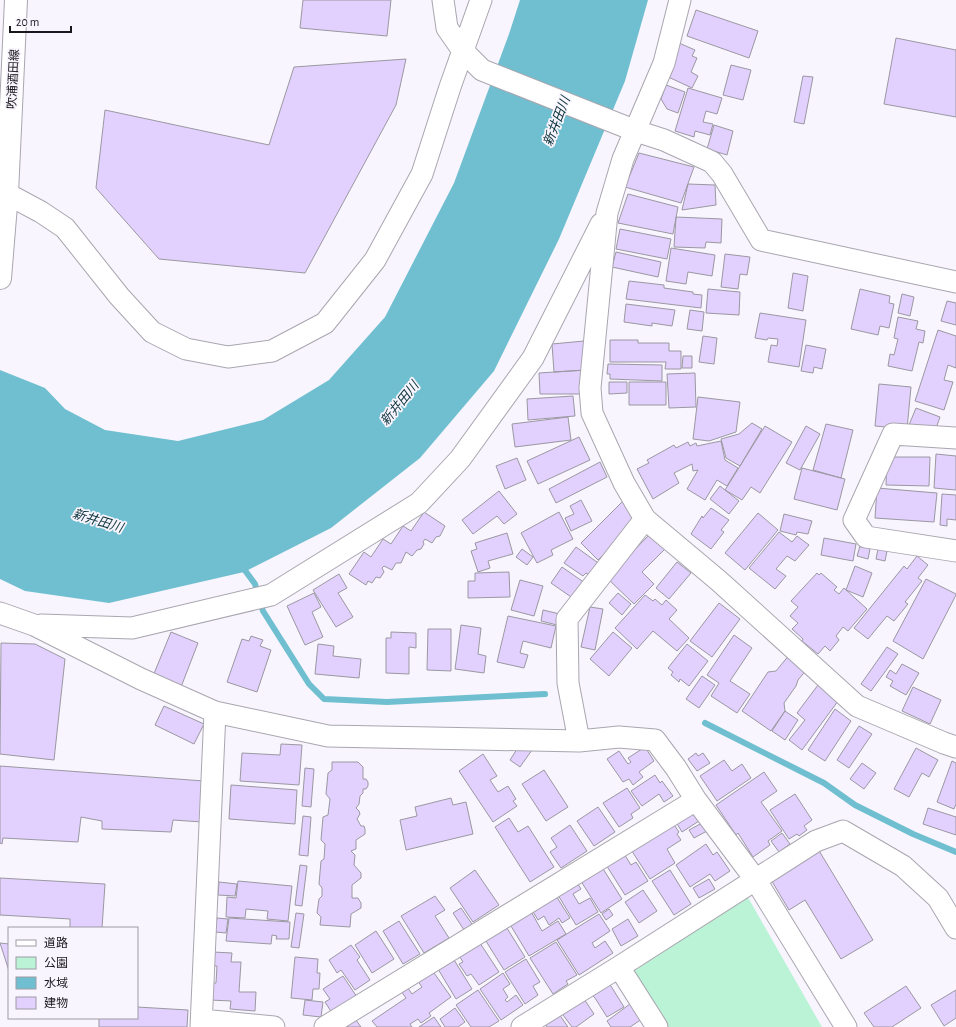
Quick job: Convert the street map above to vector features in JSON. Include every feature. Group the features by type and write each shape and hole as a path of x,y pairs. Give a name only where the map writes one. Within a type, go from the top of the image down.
{"main road":[{"name":"吹浦酒田線","path":"0,278 16,0"}],"street":[{"path":"443,0 447,28 463,51 482,70 636,131 664,140 712,162 722,174 761,240 956,282"},
{"path":"4,192 41,212 65,228 119,296 152,332 186,349 228,357 272,351 325,323 375,260 422,174 450,87 481,0"},
{"path":"34,625 132,628 271,595 419,503 460,459 533,358 606,213 623,159 664,63 680,0"},
{"path":"606,213 590,388 592,414 624,483 645,519 718,581 857,706 956,747"},
{"path":"956,438 893,434 854,520 866,537 956,551"},
{"path":"579,741 568,683 567,619 645,519"},
{"path":"0,613 34,625 140,679 215,712 328,736 579,741 619,737 655,740 676,768 696,800 755,879 846,1027"},
{"path":"215,712 201,1024 274,1027"},
{"path":"325,1027 696,800"},
{"path":"522,1027 816,841 843,831 903,866 947,900 956,928"},
{"path":"619,967 656,1027"}],"green space":[{"path":"746,894 822,1027 667,1027 630,970"}],"water":[{"name":"新井田川","path":"520,0 648,0 625,81 559,239 494,371 420,458 331,528 244,572 109,603 25,591 0,579 0,370 45,388 65,409 105,430 178,441 263,420 329,380 385,317 454,183"}],"building":[{"path":"303,0 391,0 387,36 300,28"},
{"path":"696,10 758,31 749,58 687,36"},
{"path":"896,38 956,50 956,117 884,104"},
{"path":"679,43 695,50 692,56 697,58 691,72 698,76 692,88 664,75"},
{"path":"406,59 396,105 305,273 159,259 96,188 105,110 269,145 294,67"},
{"path":"731,65 751,70 743,100 723,95"},
{"path":"803,76 813,77 804,124 794,122"},
{"path":"666,85 685,92 678,113 667,109 661,99"},
{"path":"688,88 722,98 717,114 706,111 703,122 713,124 710,135 695,131 694,137 675,131"},
{"path":"714,125 733,131 727,155 707,149"},
{"path":"639,153 694,167 681,203 625,187"},
{"path":"688,184 715,185 716,205 682,210"},
{"path":"628,194 678,207 673,234 618,223"},
{"path":"676,217 722,219 721,243 706,242 705,248 674,247"},
{"path":"620,229 671,239 667,259 616,249"},
{"path":"671,248 715,255 712,276 688,272 686,284 666,281"},
{"path":"616,252 661,262 658,277 612,267"},
{"path":"725,254 750,257 747,275 740,274 738,289 721,287"},
{"path":"793,273 808,276 803,311 788,308"},
{"path":"629,281 664,285 664,288 693,292 693,294 702,295 701,308 626,299"},
{"path":"708,289 740,292 739,315 706,313"},
{"path":"860,289 890,296 889,303 894,304 889,328 880,326 878,335 851,329"},
{"path":"902,294 914,297 910,316 898,313"},
{"path":"947,301 956,303 956,325 941,321"},
{"path":"626,304 675,310 672,326 652,323 652,326 624,322"},
{"path":"690,310 704,312 702,331 687,329"},
{"path":"760,313 806,320 799,367 768,362 771,345 777,346 778,339 768,338 767,340 755,338"},
{"path":"898,317 918,321 916,329 925,331 923,343 919,342 912,371 888,366 890,354 894,355 898,339 894,338"},
{"path":"938,330 956,336 956,368 948,365 944,380 953,382 944,410 915,401"},
{"path":"703,336 717,338 714,364 699,362"},
{"path":"610,340 638,340 638,343 669,343 669,351 681,351 681,369 665,369 666,362 610,362"},
{"path":"584,341 586,370 554,372 552,344"},
{"path":"806,345 826,349 822,369 814,367 813,373 801,371"},
{"path":"683,356 692,356 692,368 682,368"},
{"path":"608,364 662,365 662,381 610,379 610,374 607,374"},
{"path":"586,370 583,394 540,394 539,373"},
{"path":"695,373 696,407 669,408 667,374"},
{"path":"609,382 627,382 627,393 609,394"},
{"path":"629,382 666,382 666,405 629,405"},
{"path":"879,384 911,387 907,429 875,426"},
{"path":"573,396 575,416 528,420 527,399"},
{"path":"698,397 740,402 736,432 709,441 693,439"},
{"path":"916,408 940,417 934,434 909,425"},
{"path":"568,417 571,440 515,447 512,424"},
{"path":"752,423 762,429 740,466 726,458 721,439 739,434"},
{"path":"826,424 853,430 841,478 813,470"},
{"path":"765,426 792,442 760,493 751,487 742,500 725,490"},
{"path":"806,426 820,434 800,470 786,463"},
{"path":"579,437 590,460 538,484 527,461"},
{"path":"721,441 725,460 738,468 727,486 717,480 705,500 687,489 698,470 693,471 692,464 674,473 679,483 653,499 637,469 649,463 647,460 674,445 676,448 688,442 690,446 696,443 697,446"},
{"path":"936,454 956,456 956,490 934,488"},
{"path":"887,457 930,457 929,486 886,485"},
{"path":"517,458 526,480 505,489 496,466"},
{"path":"600,462 607,477 556,503 549,489"},
{"path":"802,468 845,479 837,510 794,499"},
{"path":"720,486 739,501 729,514 710,499"},
{"path":"877,488 937,493 934,522 875,518"},
{"path":"499,491 517,514 504,524 497,516 473,534 462,520"},
{"path":"942,494 956,495 956,520 947,519 947,526 940,525"},
{"path":"581,500 592,521 571,531 565,518 574,514 570,506"},
{"path":"624,500 641,517 598,560 581,543"},
{"path":"711,508 729,520 721,530 724,532 711,549 691,534 702,516 703,518"},
{"path":"424,512 445,526 440,536 436,537 432,543 425,539 421,549 417,550 412,556 406,552 401,563 396,563 392,570 384,566 382,568 384,572 380,578 376,577 372,583 368,581 366,585 349,574 364,552 371,557 383,539 391,544 403,526 411,531"},
{"path":"559,512 573,539 551,550 553,555 537,563 521,533"},
{"path":"758,513 778,530 745,570 725,553"},
{"path":"784,514 812,521 808,534 797,532 796,535 780,531"},
{"path":"652,532 667,547 642,572 654,584 634,604 607,578"},
{"path":"779,532 792,542 797,536 809,545 795,561 787,556 776,569 786,576 775,589 749,568"},
{"path":"507,533 513,554 488,561 490,568 478,572 471,551 477,549 475,543"},
{"path":"824,538 856,544 853,561 821,555"},
{"path":"860,546 870,549 868,559 857,556"},
{"path":"576,547 601,565 592,577 586,573 583,576 564,563"},
{"path":"522,549 533,557 527,565 516,557"},
{"path":"878,549 887,551 885,561 876,559"},
{"path":"917,556 928,565 918,578 922,581 905,602 908,604 894,621 887,616 868,639 854,628 904,566 907,569"},
{"path":"677,562 691,573 669,599 656,588"},
{"path":"855,566 872,573 863,597 846,590"},
{"path":"562,567 585,583 574,599 551,583"},
{"path":"509,572 510,597 468,598 468,581 475,581 475,573"},
{"path":"817,573 819,575 821,573 837,587 834,590 839,594 844,588 867,609 848,631 843,627 836,636 839,640 830,651 825,646 818,654 802,641 803,639 792,629 798,623 790,616 798,607 791,601"},
{"path":"339,574 347,588 338,593 353,617 336,627 313,590"},
{"path":"926,579 956,595 923,659 893,641"},
{"path":"520,580 543,586 534,616 511,610"},
{"path":"314,593 321,607 312,612 323,637 305,645 287,606"},
{"path":"618,593 631,604 622,615 609,603"},
{"path":"645,595 653,601 655,599 662,605 666,600 677,610 669,619 689,638 677,651 653,631 637,649 615,628"},
{"path":"719,603 740,619 712,657 690,641"},
{"path":"590,607 603,609 595,650 581,647"},
{"path":"543,610 564,615 561,626 541,621"},
{"path":"508,616 556,626 551,648 523,641 520,653 528,655 524,668 497,662"},
{"path":"461,625 481,628 478,654 486,656 484,673 455,669"},
{"path":"428,629 451,629 451,671 427,670"},
{"path":"171,632 198,643 181,687 153,676"},
{"path":"391,632 416,633 416,648 409,647 409,674 386,673 386,638 391,638"},
{"path":"613,632 632,648 609,676 590,659"},
{"path":"734,635 752,648 730,681 750,694 737,713 711,696 719,683 707,675"},
{"path":"251,636 263,640 260,646 271,650 257,692 227,682 242,639 249,641"},
{"path":"1,643 35,644 65,659 54,760 0,754"},
{"path":"318,644 334,646 333,656 361,659 359,678 315,674"},
{"path":"687,644 708,661 689,686 680,679 679,682 671,675 673,672 668,668"},
{"path":"887,647 898,654 871,691 861,684"},
{"path":"790,654 808,668 798,680 796,686 784,703 785,711 771,731 742,711 768,672 776,671"},
{"path":"902,664 919,673 906,695 890,686 893,681 886,677 890,670 896,674"},
{"path":"702,676 715,685 699,708 686,699"},
{"path":"821,681 841,697 802,750 789,740 805,720 797,713"},
{"path":"913,687 941,700 930,724 902,711"},
{"path":"164,706 204,724 194,744 155,725"},
{"path":"835,709 851,721 825,761 808,750"},
{"path":"785,711 798,720 785,740 772,731"},
{"path":"859,726 872,734 849,768 837,760"},
{"path":"521,743 532,750 520,767 510,760"},
{"path":"281,744 302,745 299,785 240,781 242,753 280,755"},
{"path":"645,747 654,761 639,772 643,777 633,785 629,779 623,782 607,759 619,751 628,764 631,762 628,758"},
{"path":"916,748 938,760 929,777 922,773 909,797 894,789"},
{"path":"696,753 698,756 703,753 710,763 697,771 688,759"},
{"path":"483,754 497,776 490,780 498,792 508,786 516,799 513,801 517,806 493,822 459,771"},
{"path":"724,760 732,771 742,764 751,778 717,801 700,776"},
{"path":"952,761 956,763 956,804 954,809 937,802"},
{"path":"332,762 358,762 363,767 363,779 366,779 368,782 368,786 366,789 363,789 359,804 356,808 360,814 357,819 361,826 364,826 365,834 356,840 356,849 351,851 355,855 354,865 361,873 361,878 352,885 352,898 358,898 361,903 361,908 351,914 350,927 320,925 321,917 317,913 319,899 322,896 322,888 319,884 321,861 324,859 325,844 321,840 323,817 328,815 330,799 326,794 328,773 332,770"},
{"path":"862,763 876,773 864,789 850,779"},
{"path":"0,766 204,781 202,822 173,820 171,832 102,829 102,821 81,817 78,842 3,838 2,844 0,843"},
{"path":"305,768 314,769 311,807 302,806"},
{"path":"544,770 568,807 546,821 522,784"},
{"path":"764,772 777,791 761,802 782,831 768,841 770,845 753,857 738,833 736,835 716,805"},
{"path":"655,775 660,783 662,781 673,796 664,802 659,794 642,806 631,791"},
{"path":"231,785 297,790 295,824 229,819"},
{"path":"627,788 640,808 631,814 633,818 619,827 603,803"},
{"path":"795,794 812,820 804,826 807,830 799,836 797,834 789,839 770,810"},
{"path":"451,798 453,805 466,802 473,834 406,850 400,820 417,816 415,807"},
{"path":"598,807 615,832 594,846 577,821"},
{"path":"690,807 699,821 682,832 673,817"},
{"path":"928,808 956,817 956,835 923,824"},
{"path":"303,816 311,817 308,856 299,855"},
{"path":"509,818 518,832 528,826 554,867 530,882 495,827"},
{"path":"670,819 679,832 677,834 681,840 667,849 675,863 650,879 628,845"},
{"path":"702,823 707,831 694,838 689,830"},
{"path":"570,825 587,851 561,868 550,852 557,847 551,838"},
{"path":"782,833 790,844 779,852 771,841"},
{"path":"706,844 713,855 717,852 730,871 715,881 710,874 690,887 676,865"},
{"path":"621,849 631,865 636,862 648,881 625,895 603,860"},
{"path":"818,849 873,940 841,959 805,900 789,910 770,878"},
{"path":"600,864 622,899 601,913 579,878"},
{"path":"300,865 307,866 302,906 295,905"},
{"path":"475,870 499,905 473,922 450,888"},
{"path":"670,870 691,904 674,915 652,881"},
{"path":"0,878 105,884 102,927 70,927 70,919 0,915"},
{"path":"574,878 581,889 573,894 579,904 590,898 598,912 576,925 555,890"},
{"path":"709,879 715,889 699,898 693,888"},
{"path":"238,881 292,886 288,921 267,919 268,911 246,909 245,918 226,917 227,897 236,898"},
{"path":"219,882 237,884 235,896 218,895"},
{"path":"643,890 657,911 639,923 625,902"},
{"path":"553,891 570,918 562,923 559,918 549,925 544,916 538,920 529,905"},
{"path":"435,896 445,910 435,916 449,938 424,953 401,916"},
{"path":"461,908 472,924 464,930 453,913"},
{"path":"529,908 542,931 558,921 566,934 529,956 508,921"},
{"path":"609,909 613,915 606,920 602,914"},
{"path":"296,913 304,914 299,948 291,947"},
{"path":"599,914 610,931 592,943 595,948 605,941 613,953 579,975 557,940"},
{"path":"217,918 228,919 226,933 215,932"},
{"path":"229,918 290,922 289,939 276,939 277,936 272,935 271,944 226,941"},
{"path":"628,919 638,936 621,946 612,929"},
{"path":"399,921 420,954 403,964 383,931"},
{"path":"505,925 525,957 504,970 484,938"},
{"path":"376,931 394,959 372,973 355,945"},
{"path":"476,937 499,972 479,985 471,974 467,976 459,964 463,962 456,951"},
{"path":"556,942 577,975 566,981 568,984 553,994 530,958"},
{"path":"0,943 8,944 8,968"},
{"path":"351,945 360,957 357,960 370,980 355,990 341,970 337,973 329,960"},
{"path":"213,952 232,953 231,962 241,962 239,992 256,992 255,1011 230,1009 231,1001 210,1000 211,983 216,983 217,966 212,966"},
{"path":"451,955 472,989 456,999 435,964"},
{"path":"295,957 318,959 317,973 320,973 319,989 313,989 312,1000 291,998"},
{"path":"526,959 540,982 533,986 538,995 525,1004 505,972"},
{"path":"432,970 451,997 429,1013 431,1016 421,1023 418,1019 410,1024 412,1027 377,1027 372,1021 406,998 399,988 405,984 412,994 422,987 417,980"},
{"path":"503,973 510,984 503,989 508,997 505,1000 507,1002 516,995 523,1005 501,1020 480,989"},
{"path":"343,976 357,997 332,1013 325,1002 330,999 323,989"},
{"path":"609,983 624,1007 607,1017 591,994"},
{"path":"906,986 921,1008 892,1027 874,1027 864,1013"},
{"path":"478,990 499,1021 489,1027 471,1027 456,1005"},
{"path":"956,990 956,1018 944,1026 931,1005"},
{"path":"582,996 594,1014 576,1027 572,1027 560,1011"},
{"path":"305,1000 323,1002 321,1017 303,1015"},
{"path":"634,1001 645,1017 630,1027 611,1027 607,1021"},
{"path":"138,1007 188,1010 187,1027 99,1027 99,1019 138,1019"},
{"path":"455,1008 465,1022 458,1027 445,1027 440,1019"},
{"path":"559,1014 568,1027 547,1027 545,1024"},
{"path":"353,1016 361,1027 336,1027"},
{"path":"434,1017 441,1027 419,1027"}],"waterway":[{"path":"241,565 255,584 263,611 309,684 324,699 387,702 545,694"},
{"path":"705,723 824,783 855,805 913,834 956,852"}]}
